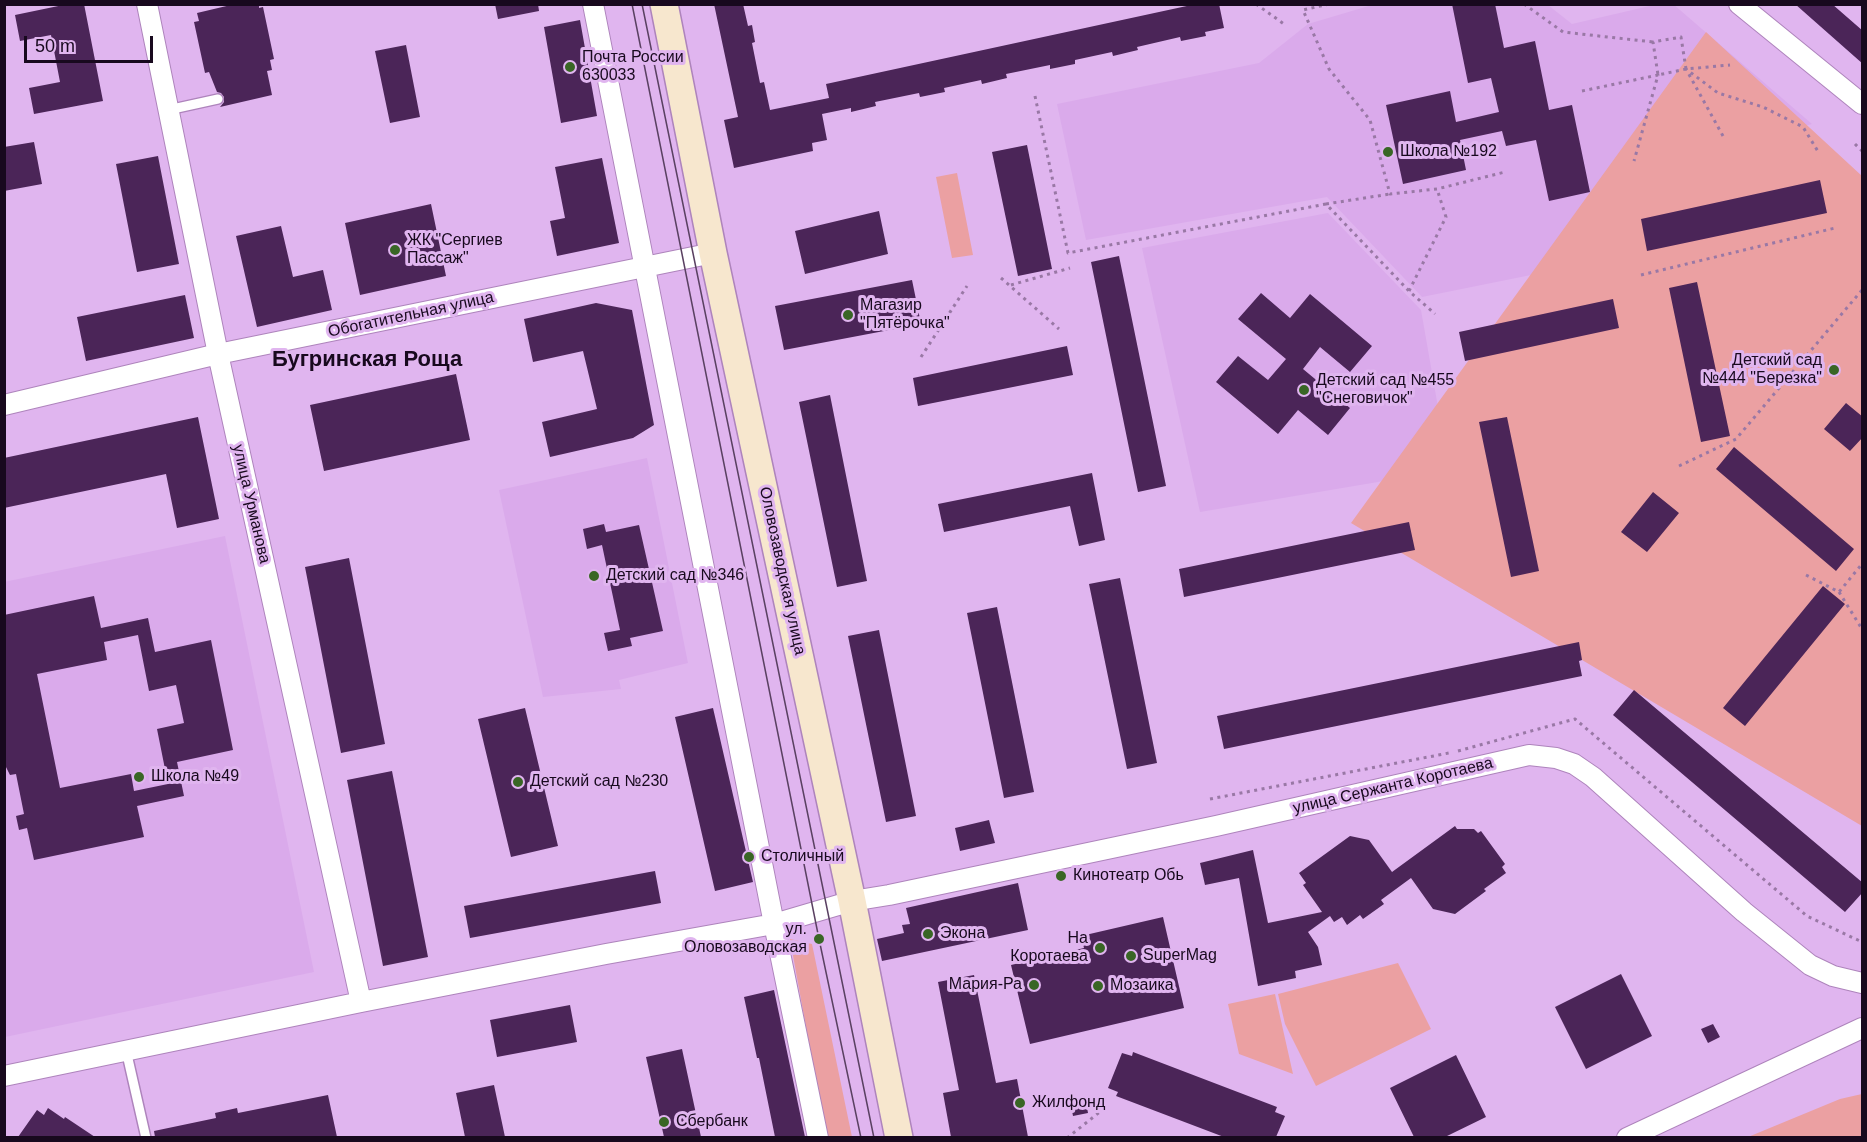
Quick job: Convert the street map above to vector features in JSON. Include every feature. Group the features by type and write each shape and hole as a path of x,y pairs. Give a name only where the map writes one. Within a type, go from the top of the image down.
{"street":[{"name":"улица Урманова","path":"147,4 218,354 362,1002"},
{"path":"593,4 818,1137"},
{"name":"Оловозаводская улица","path":"664,4 713,253 852,901 899,1137"},
{"path":"1739,4 1863,104"},
{"name":"Обогатительная улица","path":"4,405 218,354 713,253"},
{"name":"улица Сержанта Коротаева","path":"4,1076 362,1002 774,924 852,901 900,893 1198,830 1529,755 1556,758 1574,764 1593,777 1744,912 1810,965 1833,976 1863,983"},
{"path":"1627,1137 1863,1028"}],"lane":[{"path":"168,110 218,99"},
{"path":"126,1050 146,1137"}],"path":[{"path":"1256,4 1284,24"},
{"path":"1329,4 1303,10 1329,69 1370,120 1390,194"},
{"path":"1524,4 1563,32 1653,42 1681,37 1686,69 1724,136"},
{"path":"1634,161 1658,75 1653,42"},
{"path":"1582,91 1686,69 1730,65"},
{"path":"1686,69 1718,93 1763,107 1803,127 1819,153"},
{"path":"1035,96 1068,253 1326,204 1437,189 1505,172"},
{"path":"1855,144 1863,151"},
{"path":"1409,291 1446,217 1437,189"},
{"path":"1326,204 1409,291 1435,314"},
{"path":"1641,275 1835,228"},
{"path":"1011,285 1070,268"},
{"path":"1001,278 1059,329"},
{"path":"921,357 968,286"},
{"path":"1679,466 1736,439 1863,291"},
{"path":"1839,592 1863,564"},
{"path":"1806,574 1839,592 1863,629"},
{"path":"1210,799 1455,752 1575,719 1807,916 1863,942"},
{"path":"1067,1137 1101,1111"}],"shaded area":[{"name":"Школа №192","path":"1673,4 1812,124 1614,177 1630,255 1422,297 1327,197 1086,240 1057,104 1259,63 1308,24 1372,5 1548,5 1572,24 1654,5"},
{"path":"1706,32 1862,176 1862,826 1351,523"},
{"path":"957,173 973,255 952,258 936,177"},
{"name":"Детский сад №455 \"Снеговичок\"","path":"1328,213 1421,310 1449,470 1200,512 1142,248"},
{"name":"Детский сад №346","path":"647,458 688,663 619,680 621,689 543,697 499,490"},
{"name":"Школа №49","path":"225,536 314,972 5,1037 4,582"},
{"path":"790,939 812,944 852,1137 826,1137"},
{"path":"1398,963 1431,1029 1316,1086 1285,1024 1278,994"},
{"path":"1275,994 1293,1074 1239,1054 1228,1004"},
{"path":"1862,1094 1862,1137 1748,1137 1840,1099"}],"building":[{"path":"68,4 84,4 103,101 34,114 29,88 60,82 51,35 20,41 15,15"},
{"path":"235,4 259,4 259,8 263,7 274,59 270,60 272,70 267,71 272,95 220,107 224,102 224,97 217,92 209,72 205,73 194,22 199,21 197,13"},
{"path":"495,4 538,4 539,11 498,19"},
{"path":"714,4 743,4 748,26 752,25 755,42 752,43 760,83 764,82 770,110 829,98 826,84 1196,4 1219,4 1224,28 1205,32 1206,36 1181,41 1180,37 1137,47 1138,50 1113,56 1112,52 1075,60 1075,64 1050,69 1050,65 1006,74 1007,78 982,84 981,80 944,88 945,92 920,97 919,93 875,102 876,106 851,112 851,108 822,114 827,140 812,143 813,151 734,168 724,120 738,117"},
{"path":"1452,4 1495,4 1504,48 1535,41 1549,110 1572,105 1590,192 1549,201 1536,140 1506,146 1502,131 1460,140 1466,170 1403,184 1386,105 1450,91 1456,122 1499,112 1491,78 1468,83"},
{"path":"1795,4 1832,4 1863,31 1863,64"},
{"path":"580,20 597,116 561,123 544,27"},
{"path":"406,45 420,117 390,123 375,51"},
{"path":"34,142 42,184 4,191 4,147"},
{"path":"1027,145 1052,269 1018,276 992,152"},
{"path":"158,156 179,264 137,272 116,164"},
{"path":"602,158 619,243 557,256 550,221 565,218 555,167"},
{"path":"1820,180 1827,213 1647,251 1641,219"},
{"name":"ЖК \"Сергиев Пассаж\"","path":"431,204 446,276 360,295 345,223"},
{"path":"879,211 888,254 805,274 795,231"},
{"path":"281,226 293,277 323,270 332,310 257,327 236,236"},
{"path":"1119,256 1166,486 1138,492 1091,262"},
{"name":"Магазир \"Пятёрочка\"","path":"912,280 921,324 784,350 775,306"},
{"path":"1697,282 1730,436 1701,442 1669,288"},
{"path":"1261,293 1290,318 1310,294 1372,346 1350,372 1320,347 1303,369 1350,408 1328,435 1298,410 1278,434 1216,382 1238,356 1268,380 1286,359 1238,319"},
{"path":"185,295 194,338 86,361 77,317"},
{"path":"1613,299 1619,328 1465,361 1459,332"},
{"path":"596,303 632,310 654,425 633,438 550,457 542,422 597,409 583,351 533,362 524,319"},
{"path":"1067,346 1073,375 918,406 913,378"},
{"path":"456,374 470,440 324,471 310,405"},
{"path":"830,395 867,581 837,587 799,402"},
{"path":"1846,403 1863,417 1863,437 1850,451 1824,429"},
{"path":"198,417 219,519 177,528 166,474 4,508 4,458"},
{"path":"1507,417 1539,571 1511,577 1479,422"},
{"path":"1734,447 1854,549 1836,571 1716,469"},
{"path":"1092,473 1105,540 1079,546 1070,506 944,532 938,504"},
{"path":"1653,492 1679,513 1647,552 1621,532"},
{"path":"1409,522 1415,550 1184,597 1179,569"},
{"path":"604,524 606,532 639,525 663,631 630,638 632,646 608,651 604,633 620,630 602,545 587,549 583,529"},
{"path":"349,558 385,744 341,753 305,567"},
{"path":"1120,578 1157,763 1127,769 1089,584"},
{"path":"1823,586 1845,604 1745,726 1723,708"},
{"path":"94,596 101,628 148,618 155,652 211,640 233,750 177,762 184,796 137,806 144,837 34,860 27,828 19,830 16,816 24,814 16,774 10,775 4,763 4,615","holes":["138,635 149,691 176,685 184,723 157,729 168,784 134,791 131,774 60,788 37,674 107,660 104,642"]},
{"path":"997,607 1034,792 1004,798 967,613"},
{"path":"879,630 916,816 886,822 848,636"},
{"path":"1579,642 1582,676 1224,749 1217,716"},
{"path":"1634,690 1863,883 1863,892 1845,912 1613,715"},
{"name":"Детский сад №230","path":"525,708 558,846 511,857 478,719"},
{"path":"713,708 753,882 715,891 675,717"},
{"path":"392,771 428,957 383,966 347,780"},
{"path":"989,820 995,843 960,851 955,828"},
{"path":"1455,826 1457,829 1474,829 1478,833 1481,831 1505,864 1502,867 1506,873 1484,889 1486,891 1455,914 1433,909 1411,878 1381,900 1384,904 1363,919 1360,915 1347,925 1342,917 1334,922 1330,916 1308,932 1318,947 1322,965 1295,971 1296,978 1258,986 1239,878 1205,885 1200,863 1253,850 1268,923 1322,912 1303,885 1306,883 1299,873 1350,836 1369,840 1392,872"},
{"path":"655,871 661,903 470,938 464,906"},
{"path":"1018,883 1028,930 882,961 877,939 904,933 902,925 910,924 906,908"},
{"name":"Мозаика","path":"1163,917 1184,1008 1030,1044 1011,965 1084,948 1081,936"},
{"path":"1621,974 1652,1036 1586,1069 1555,1007"},
{"path":"974,975 996,1083 1017,1079 1028,1137 951,1137 943,1093 959,1090 938,982"},
{"path":"774,990 805,1137 775,1137 744,997"},
{"path":"570,1005 577,1042 497,1057 490,1020"},
{"path":"1713,1024 1720,1037 1708,1043 1701,1029"},
{"path":"682,1049 701,1137 664,1137 646,1057"},
{"path":"1133,1052 1277,1107 1275,1112 1285,1116 1276,1137 1224,1137 1116,1096 1118,1092 1108,1088 1122,1053 1132,1056"},
{"path":"1456,1055 1486,1117 1445,1137 1414,1137 1390,1088"},
{"path":"494,1085 505,1137 465,1137 456,1093"},
{"path":"328,1095 337,1137 155,1137 154,1131 216,1118 215,1113 237,1108 238,1113"},
{"path":"1085,1097 1088,1113 1073,1116 1070,1100"},
{"path":"48,1108 95,1137 18,1137 37,1110 44,1115"}],"tram line":[{"path":"632,4 861,1138"},
{"path":"642,4 874,1138"}],"place":[{"name":"Почта России 630033","path":"570,67"},
{"name":"Школа №192","path":"1388,152"},
{"name":"ЖК \"Сергиев Пассаж\"","path":"395,250"},
{"name":"Магазир \"Пятёрочка\"","path":"848,315"},
{"name":"Детский сад №444 \"Березка\"","path":"1834,370"},
{"name":"Детский сад №455 \"Снеговичок\"","path":"1304,390"},
{"name":"Детский сад №346","path":"594,576"},
{"name":"Школа №49","path":"139,777"},
{"name":"Детский сад №230","path":"518,782"},
{"name":"Столичный","path":"749,857"},
{"name":"Кинотеатр Обь","path":"1061,876"},
{"name":"Экона","path":"928,934"},
{"name":"ул. Оловозаводская","path":"819,939"},
{"name":"На Коротаева","path":"1100,948"},
{"name":"SuperMag","path":"1131,956"},
{"name":"Мария-Ра","path":"1034,985"},
{"name":"Мозаика","path":"1098,986"},
{"name":"Жилфонд","path":"1020,1103"},
{"name":"Сбербанк","path":"664,1122"}],"district":[{"name":"Бугринская Роща","path":"367,360"}]}
